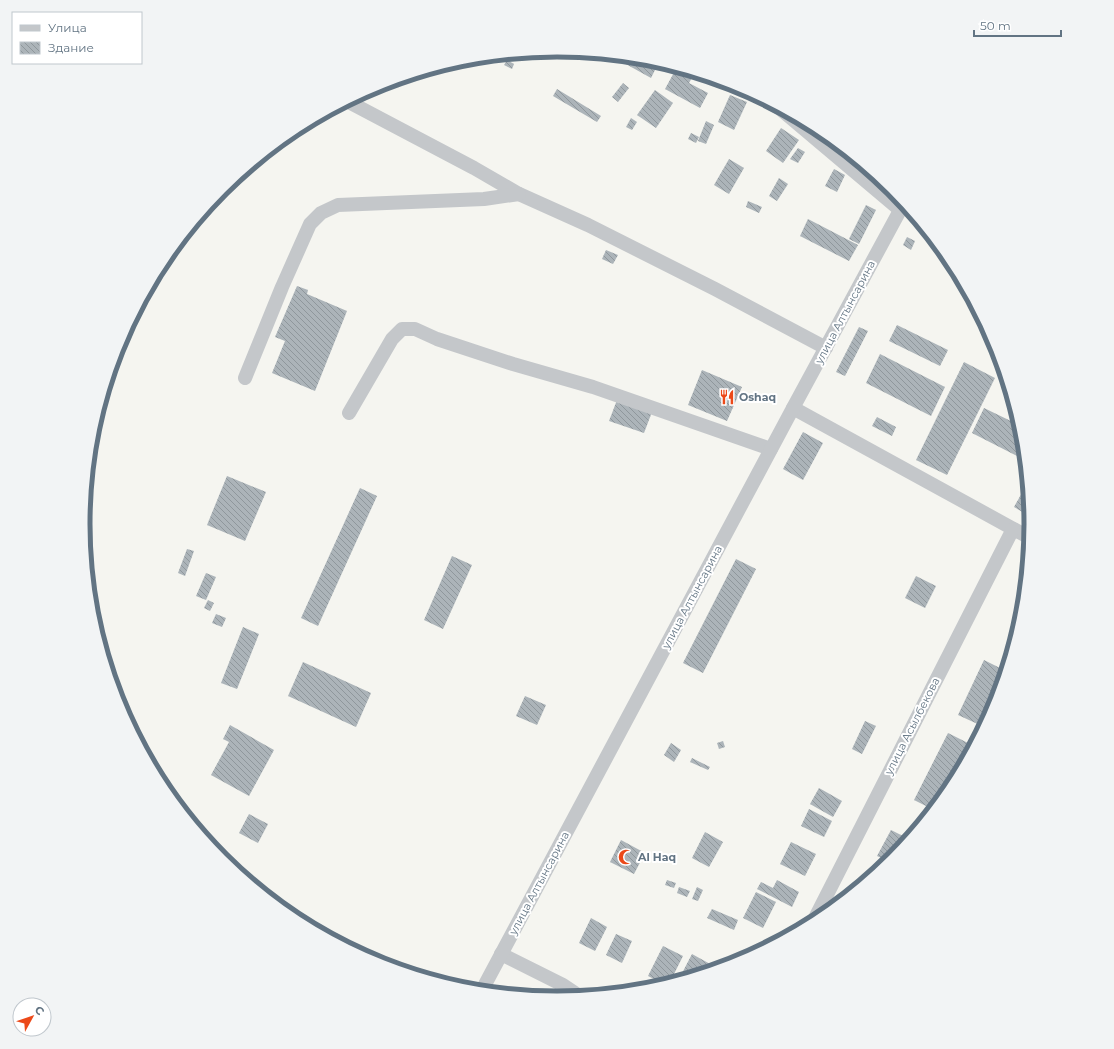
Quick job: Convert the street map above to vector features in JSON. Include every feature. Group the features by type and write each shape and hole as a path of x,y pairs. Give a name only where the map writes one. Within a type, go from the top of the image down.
{"street":[{"path":"353,104 474,168 519,194 595,229 715,289 826,348"},
{"path":"803,128 894,200"},
{"path":"245,378 278,294 310,224 321,212 338,205 484,199 519,194"},
{"name":"улица Алтынсарина","path":"484,986 901,209"},
{"path":"349,413 392,339 402,329 415,329 437,339 593,387 771,450"},
{"path":"793,408 1024,535"},
{"name":"улица Асылбекова","path":"820,911 1013,529"},
{"path":"501,954 572,992"}],"building":[{"path":"507,60 514,64 512,69 504,65"},
{"path":"621,62 656,68 651,78"},
{"path":"674,72 692,77 689,83 708,93 700,108 665,89"},
{"path":"623,83 629,88 618,102 612,97"},
{"path":"557,89 601,116 597,122 553,96"},
{"path":"655,90 673,103 656,128 637,115"},
{"path":"730,95 747,102 734,130 718,122"},
{"path":"631,118 637,122 632,130 626,127"},
{"path":"706,121 714,125 706,144 698,141"},
{"path":"781,128 799,140 783,163 766,151"},
{"path":"691,133 699,137 696,143 688,139"},
{"path":"798,148 805,152 798,163 790,159"},
{"path":"729,159 744,168 729,194 714,185"},
{"path":"834,169 845,175 837,192 825,186"},
{"path":"779,178 788,184 777,201 769,196"},
{"path":"748,201 762,207 759,213 746,207"},
{"path":"866,205 876,210 859,244 849,239"},
{"path":"808,219 858,245 849,261 800,236"},
{"path":"907,237 915,241 911,250 903,245"},
{"path":"606,250 618,255 613,264 602,259"},
{"path":"297,286 308,290 307,294 347,311 315,391 272,373 285,341 275,337"},
{"path":"897,325 948,350 940,366 889,341"},
{"path":"859,327 868,331 845,376 836,372"},
{"path":"880,354 945,387 931,416 866,383"},
{"path":"964,362 995,378 947,475 916,460"},
{"path":"702,370 742,387 727,421 688,405"},
{"path":"617,400 652,412 644,433 609,421"},
{"path":"984,408 1013,422 1020,457 972,433"},
{"path":"877,417 896,427 892,436 872,426"},
{"path":"803,432 823,443 803,480 783,469"},
{"path":"227,476 266,492 245,541 207,525"},
{"path":"360,488 377,496 318,626 301,618"},
{"path":"1023,491 1024,513 1014,507"},
{"path":"187,549 194,551 185,576 178,573"},
{"path":"452,556 472,565 443,629 424,620"},
{"path":"736,559 756,569 703,673 683,663"},
{"path":"206,573 216,577 206,600 196,596"},
{"path":"916,576 936,586 925,608 905,598"},
{"path":"208,600 214,603 210,611 204,608"},
{"path":"216,614 226,618 222,627 212,623"},
{"path":"243,627 259,634 237,689 221,683"},
{"path":"984,660 1002,669 979,725 958,715"},
{"path":"303,662 371,693 356,727 288,696"},
{"path":"525,696 546,705 537,725 516,716"},
{"path":"865,721 876,726 862,754 852,749"},
{"path":"230,725 274,750 249,796 211,775 229,742 223,739"},
{"path":"948,733 969,744 946,784 929,808 914,800"},
{"path":"723,741 725,747 719,749 717,743"},
{"path":"671,743 681,750 674,762 664,755"},
{"path":"692,758 710,767 708,770 690,762"},
{"path":"819,788 842,801 833,817 810,804"},
{"path":"809,809 832,821 824,837 801,826"},
{"path":"249,814 268,824 258,843 239,833"},
{"path":"891,830 905,837 884,859 877,856"},
{"path":"705,832 723,842 709,867 692,858"},
{"path":"621,840 645,853 634,874 610,862"},
{"path":"791,842 816,854 805,876 780,864"},
{"path":"667,880 676,883 674,888 665,885"},
{"path":"777,880 799,892 792,907 757,889 761,882 773,888"},
{"path":"679,887 690,891 687,897 677,893"},
{"path":"697,887 703,890 698,901 692,899"},
{"path":"756,892 776,902 763,928 743,918"},
{"path":"712,909 738,920 734,930 707,918"},
{"path":"591,918 607,927 595,951 579,943"},
{"path":"616,934 632,941 622,963 606,955"},
{"path":"663,946 683,956 672,977 658,981 648,976"},
{"path":"692,954 712,965 707,967 681,975"}],"place":[{"name":"Oshaq","path":"727,397"},
{"name":"Al Haq","path":"626,857"}]}
